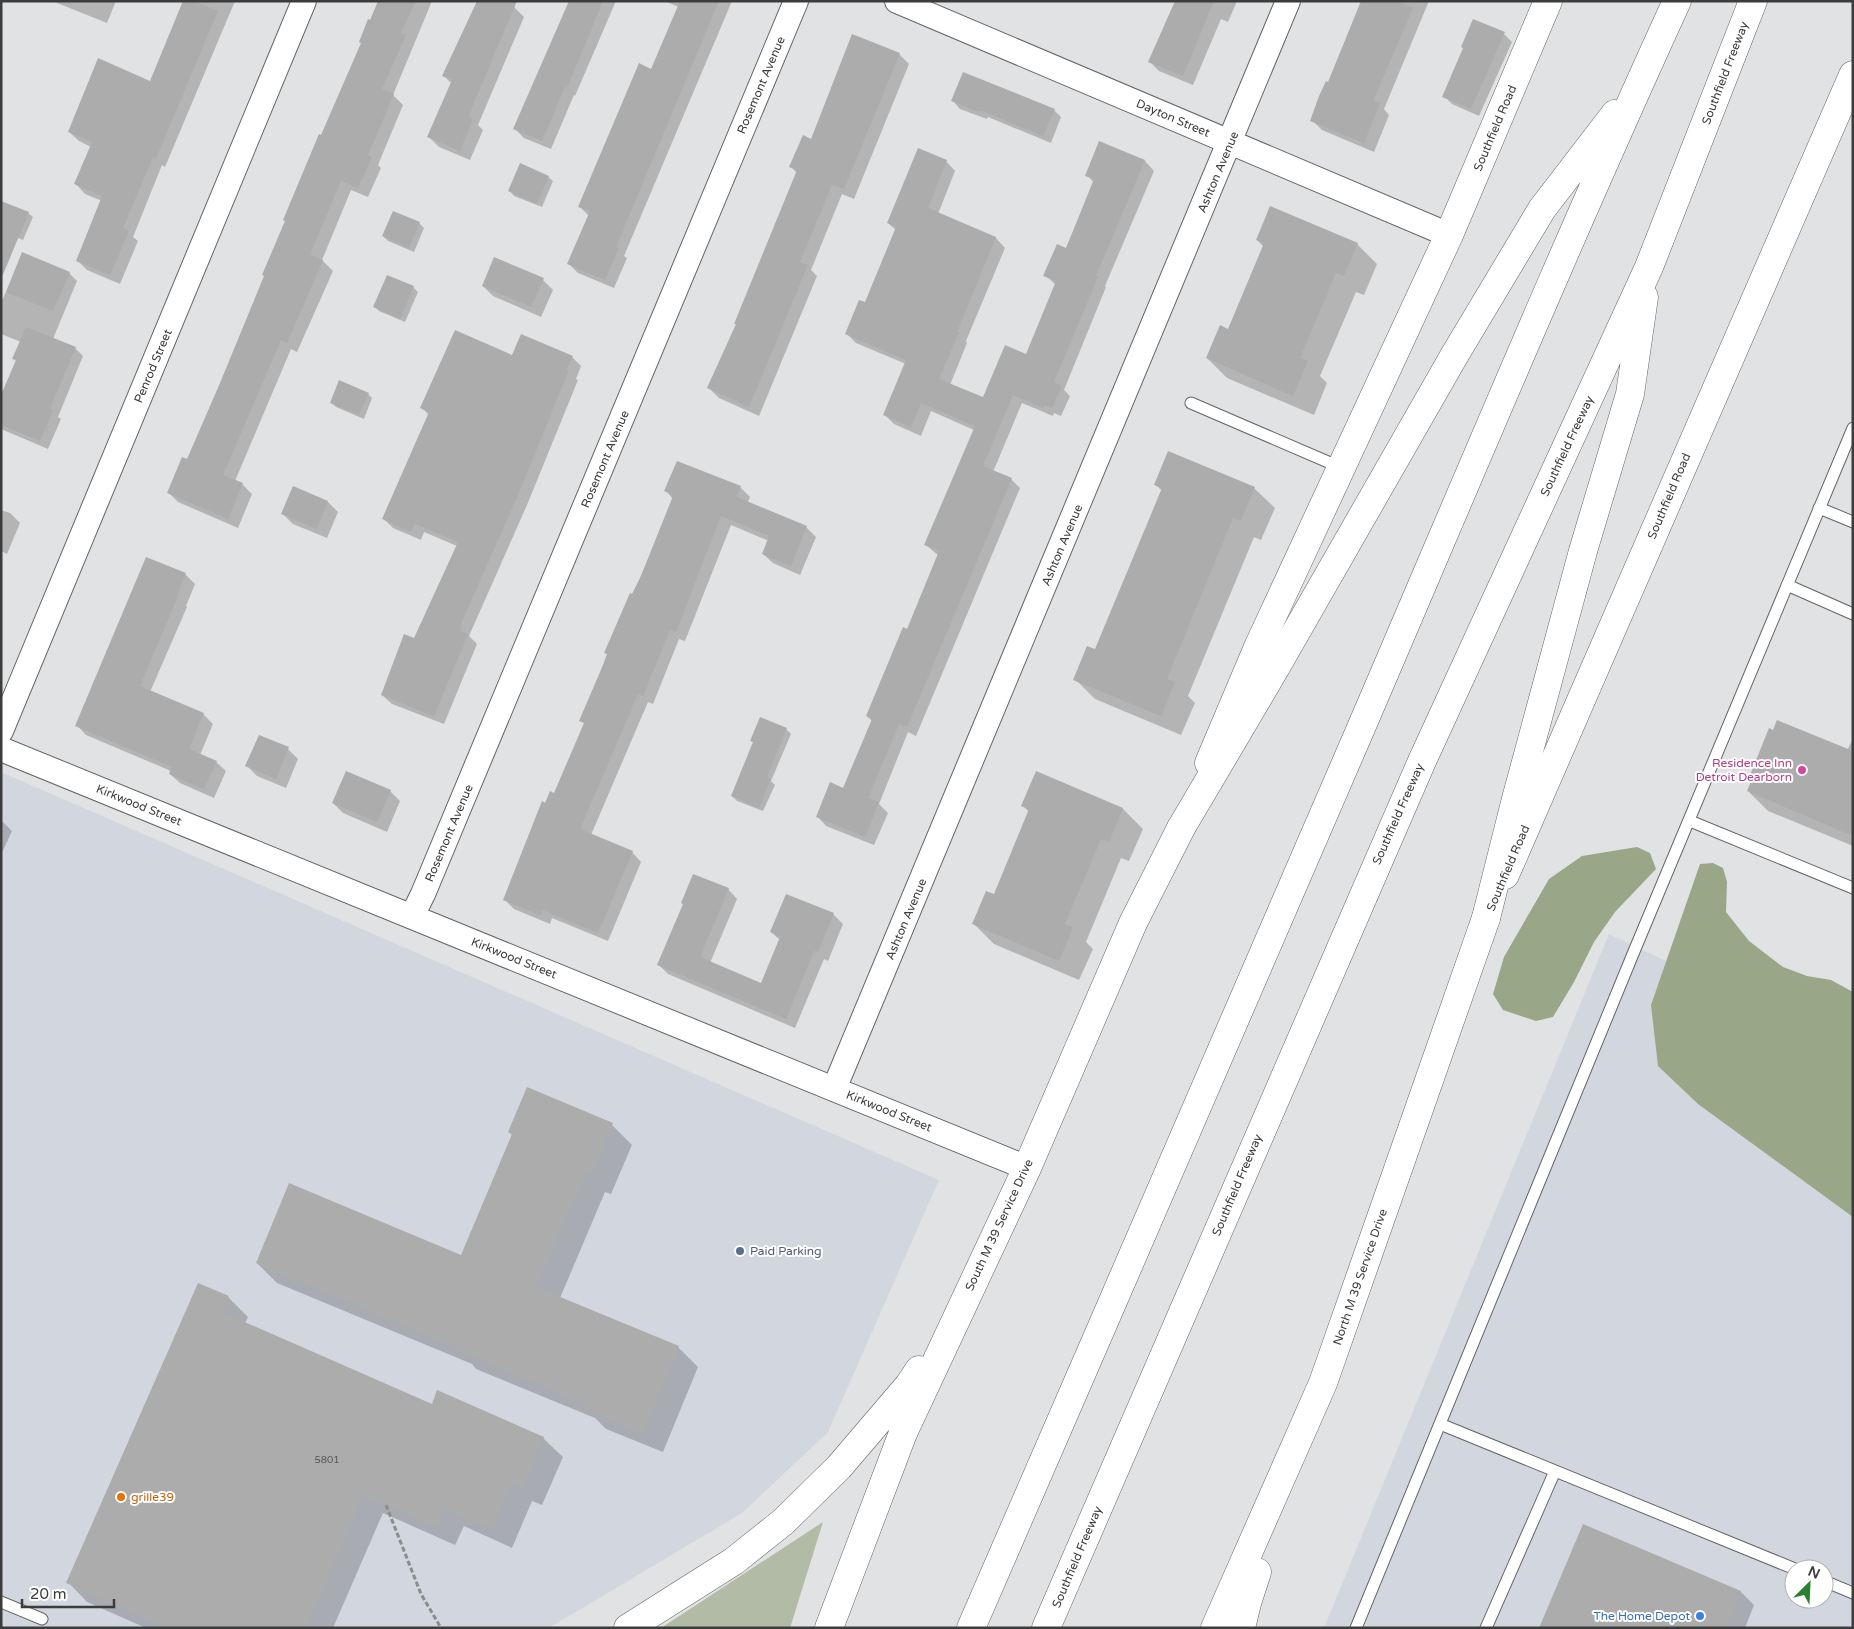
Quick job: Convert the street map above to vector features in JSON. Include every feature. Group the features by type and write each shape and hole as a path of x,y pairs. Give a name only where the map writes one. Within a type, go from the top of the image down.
{"main road":[{"name":"Southfield Road","path":"1181,828 1259,645 1450,235 1548,1"},
{"path":"971,1628 1640,82 1677,1"},
{"name":"Southfield Freeway","path":"1046,1628 1422,761 1649,267 1753,1"},
{"name":"Southfield Road","path":"1486,918 1853,75"},
{"path":"1181,828 1276,667 1454,356 1542,209 1640,82"},
{"path":"1486,918 1516,799 1581,560 1630,394 1649,267"},
{"name":"South M 39 Service Drive","path":"829,1628 903,1433 1027,1168 1133,923 1181,828"},
{"name":"North M 39 Service Drive","path":"1215,1628 1323,1383 1486,918"},
{"path":"628,1628 734,1561 783,1522 839,1466 909,1385 958,1312"},
{"path":"1241,1628 1247,1603 1323,1383"}],"street":[{"name":"Penrod Street","path":"1,731 304,1"},
{"name":"Rosemont Avenue","path":"412,916 424,894 796,1"},
{"name":"Dayton Street","path":"897,1 1450,235"},
{"name":"Ashton Avenue","path":"834,1089 1288,1"},
{"name":"Kirkwood Street","path":"1,749 1027,1168"}],"lane":[{"path":"1191,403 1342,468"},
{"path":"1356,1628 1635,949 1853,428"},
{"path":"1819,508 1853,522"},
{"path":"1787,585 1853,614"},
{"path":"1690,821 1853,888"},
{"path":"1440,1424 1784,1565"},
{"path":"1486,1628 1555,1471"},
{"path":"1834,1585 1853,1592"},
{"path":"1,1602 42,1619"}],"path":[{"path":"386,1505 421,1594 441,1628"}],"shaded area":[{"path":"1,772 939,1180 828,1432 742,1513 549,1628 1,1628"},
{"path":"1609,934 1685,970 1853,1119 1853,1628 1324,1628"}],"green space":[{"path":"1637,847 1650,853 1656,869 1615,912 1594,942 1574,982 1553,1017 1536,1021 1503,1010 1493,994 1504,957 1549,879 1582,856"},
{"path":"1713,863 1723,868 1727,882 1726,912 1749,941 1783,967 1807,976 1831,980 1853,992 1853,1217 1698,1104 1658,1066 1651,1005 1700,864"},
{"path":"823,1522 790,1628 661,1628"}],"building":[{"path":"183,1 193,1 218,11 160,149 156,158 153,157 123,228 129,231 110,275 76,261 102,196 74,184 92,142 68,132 98,58 150,81"},
{"path":"378,1 416,1 401,33 406,35 382,89 394,94 368,155 372,157 358,188 341,181 311,252 311,255 323,260 287,343 281,340 223,475 243,483 228,519 167,493 182,457 187,459 220,383 264,276 262,275 285,221 283,220 319,134 321,135 361,43 359,42 368,19 370,20"},
{"path":"477,1 517,1 468,117 473,119 460,151 427,137 452,80 442,76"},
{"path":"569,1 603,1 567,88 565,87 542,141 513,129"},
{"path":"680,1 719,1 616,247 619,248 605,280 567,264 590,211 578,207 639,63 651,69"},
{"path":"1175,1 1214,1 1183,76 1148,62"},
{"path":"1361,1 1397,1 1413,8 1373,101 1380,103 1364,143 1310,121"},
{"path":"1473,19 1505,32 1471,109 1442,97"},
{"path":"852,34 900,53 844,189 832,185 800,262 808,265 749,407 707,388 736,324 734,324 797,170 789,167 803,135 811,139"},
{"path":"963,72 1055,109 1043,136 980,110 979,112 951,101"},
{"path":"1099,141 1145,160 1054,382 1062,386 1052,408 1045,405 1043,408 1013,395 983,466 1012,478 907,727 899,724 868,798 879,802 865,837 816,817 830,782 843,788 872,719 866,716 903,627 907,629 939,551 924,545 975,426 921,403 911,427 883,415 906,360 845,334 859,300 865,302 896,227 887,223 918,148 947,160 928,208 996,237 939,379 983,397 1005,345 1026,354 1056,281 1043,276 1057,244 1066,248 1094,179 1085,176"},
{"path":"520,163 549,176 537,204 508,191"},
{"path":"1,201 29,212 2,277 1,277"},
{"path":"1270,206 1358,243 1344,276 1336,273 1300,358 1308,361 1293,396 1206,358 1220,325 1228,329 1264,243 1256,240"},
{"path":"393,211 420,222 409,248 382,236"},
{"path":"22,252 70,272 53,311 6,292"},
{"path":"494,257 544,278 531,307 482,286"},
{"path":"387,275 414,286 400,319 373,307"},
{"path":"26,327 76,347 50,409 53,410 40,441 1,425 1,395 16,360 12,359"},
{"path":"455,330 512,355 521,334 573,356 518,495 460,626 462,627 460,631 468,634 434,716 381,695 404,634 414,638 458,542 415,524 411,532 382,519 429,412 420,408"},
{"path":"339,380 369,393 359,415 330,403"},
{"path":"1168,451 1255,487 1241,521 1233,518 1198,603 1167,679 1175,682 1161,716 1073,680 1087,646 1095,649 1162,488 1154,485"},
{"path":"677,461 741,486 737,497 807,526 791,566 762,554 769,536 721,516 676,632 670,630 643,696 638,694 580,829 633,851 598,933 543,910 540,915 503,900 542,801 545,803 550,791 554,793 584,723 579,721 603,665 607,654 604,653 630,593 632,594 641,576 673,496 664,491"},
{"path":"293,486 328,501 317,529 281,514"},
{"path":"146,557 186,573 140,686 204,713 189,749 217,761 204,789 169,774 172,767 75,726"},
{"path":"760,717 787,728 767,777 771,779 759,808 731,796 753,742 750,741"},
{"name":"Residence Inn Detroit Dearborn","path":"1777,720 1853,751 1853,836 1747,791 1751,781 1748,780 1769,728 1773,730"},
{"path":"259,735 289,747 276,779 245,766"},
{"path":"346,771 391,790 377,822 332,803"},
{"path":"1036,771 1123,808 1109,842 1101,839 1065,924 1073,928 1059,961 972,924 986,891 994,894 1029,809 1021,806"},
{"path":"693,874 729,888 700,957 761,983 780,937 770,932 786,894 834,913 818,952 814,951 786,1019 657,965 683,904 681,903"},
{"path":"527,1087 613,1123 591,1175 585,1173 536,1287 679,1346 643,1433 584,1409 586,1404 256,1263 289,1183 461,1255 512,1134 508,1132"},
{"path":"198,1283 229,1296 222,1312 432,1404 437,1390 544,1437 522,1487 513,1482 492,1529 444,1508 436,1526 363,1495 305,1628 169,1628 66,1583"},
{"path":"1583,1524 1741,1591 1726,1628 1539,1628"}],"place":[{"name":"Residence Inn Detroit Dearborn","path":"1802,770"},
{"name":"Paid Parking","path":"740,1251"},
{"name":"grille39","path":"121,1497"},
{"name":"The Home Depot","path":"1700,1616"}]}
